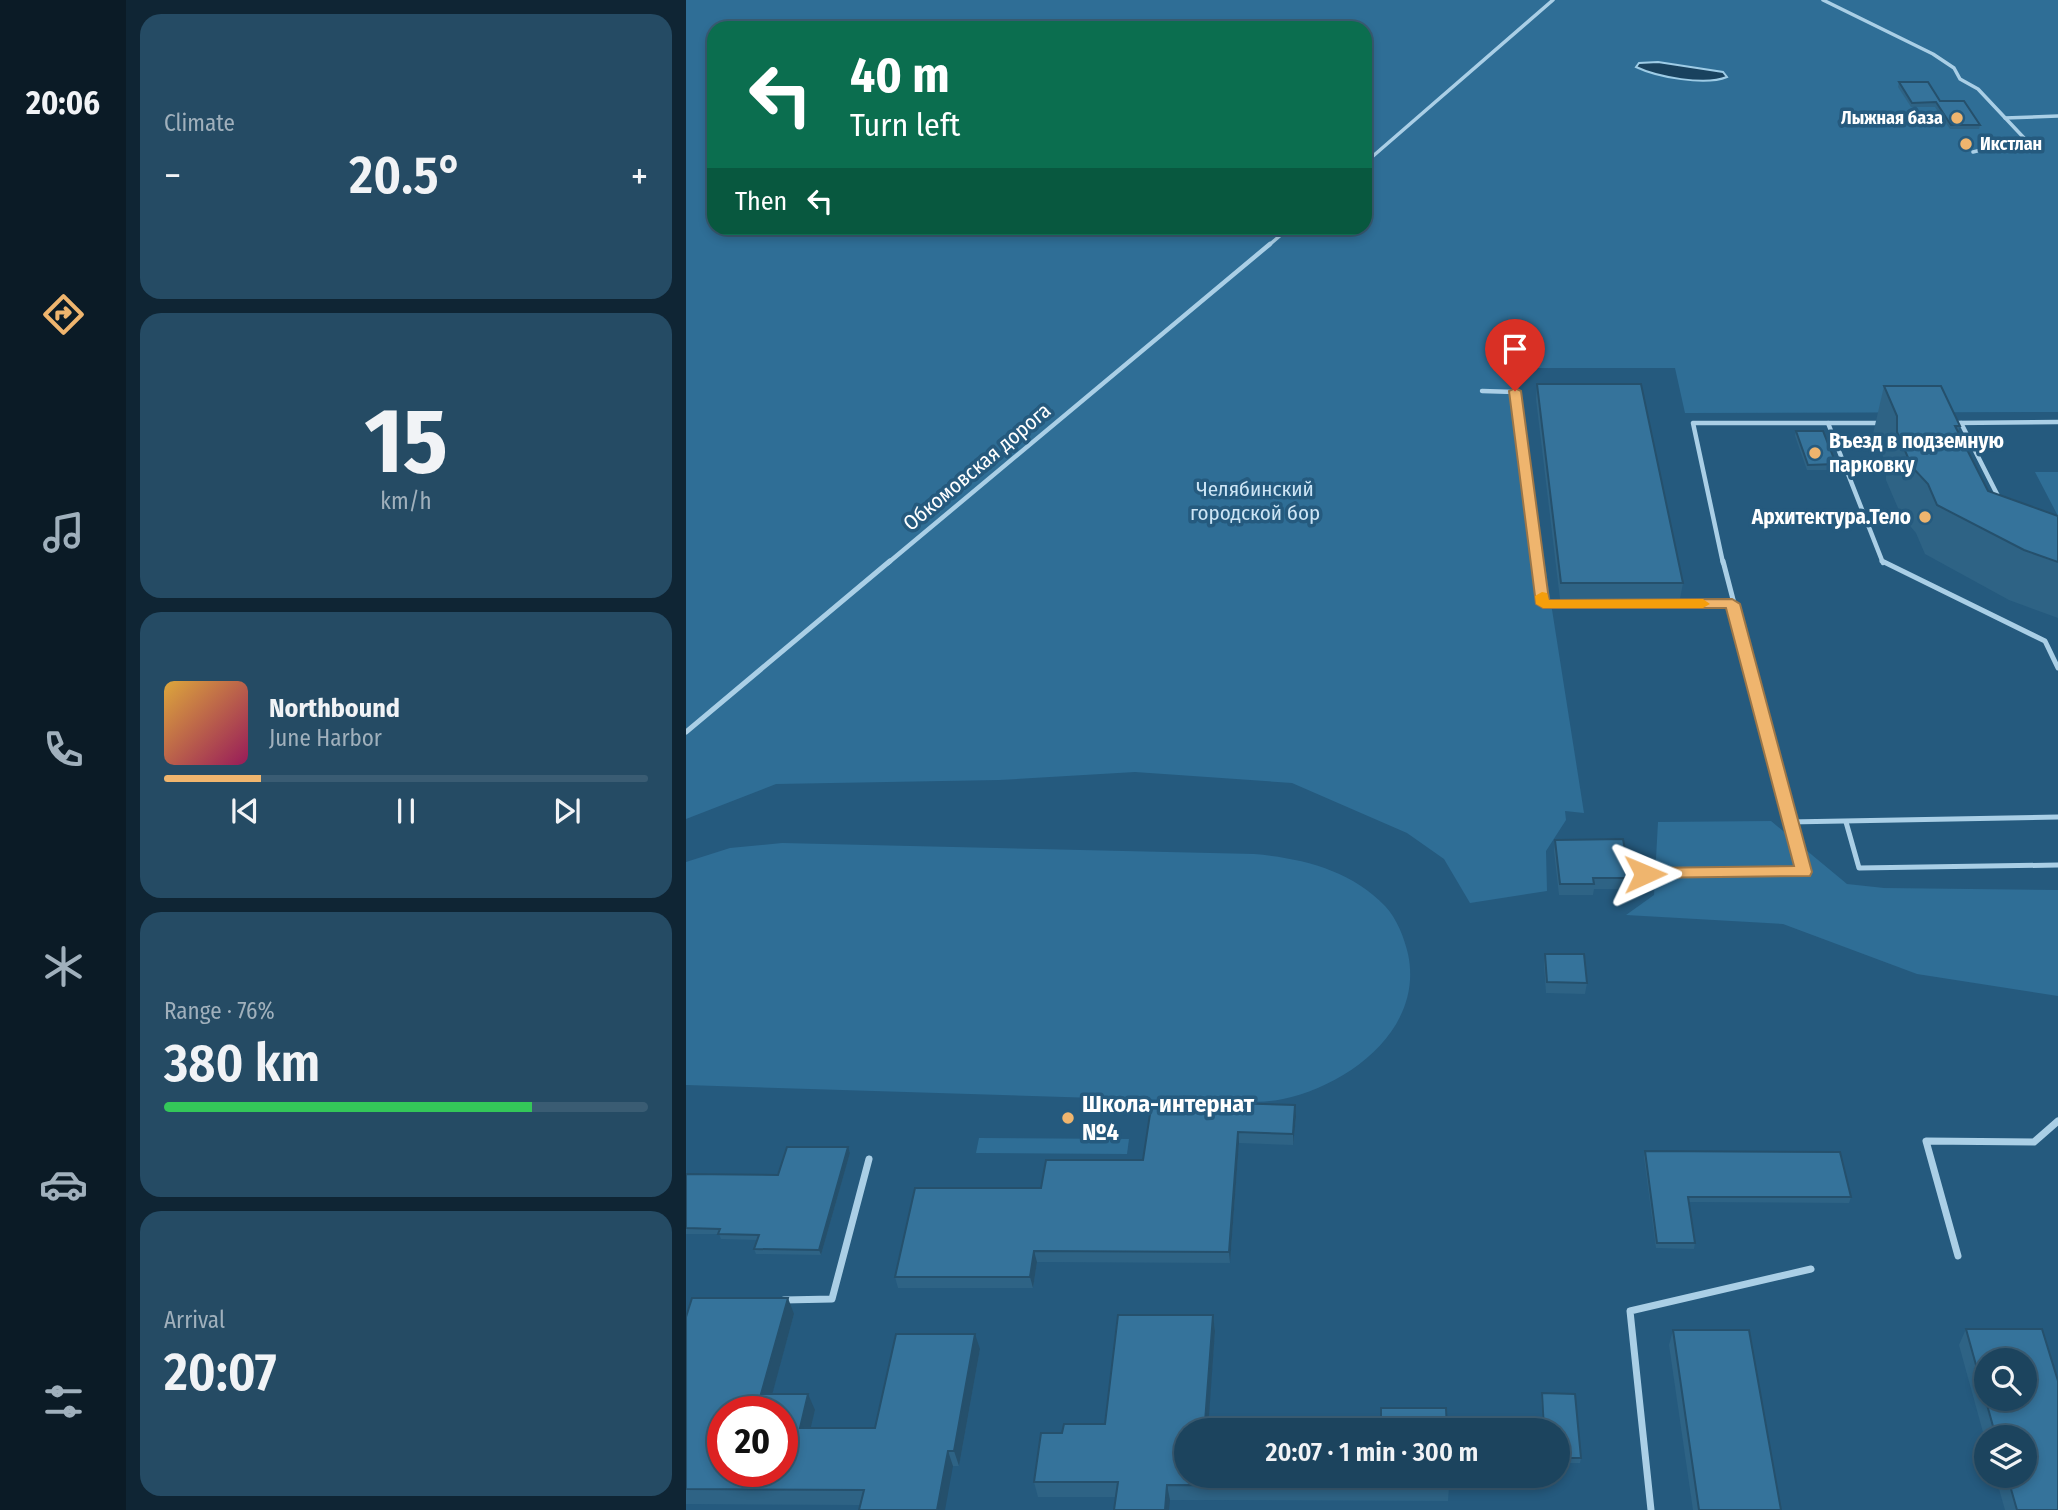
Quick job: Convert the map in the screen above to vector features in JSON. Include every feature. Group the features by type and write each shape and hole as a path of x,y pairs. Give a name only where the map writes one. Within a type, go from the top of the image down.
{"lane":[{"path":"1372,157 1553,0"},
{"path":"1823,0 1933,54 1954,68 1960,79 1978,89 2025,139 1973,152"},
{"path":"2005,118 2058,116"},
{"name":"Обкомовская дорога","path":"686,732 1281,235"},
{"path":"1482,391 1515,391 1543,604 1732,604"},
{"path":"1950,423 2058,422"},
{"path":"1645,874 1804,872 1732,604 1693,423 1886,423"},
{"path":"1828,423 1883,563 2045,641 2058,668"},
{"path":"1961,423 2002,503"},
{"path":"1789,822 2058,817"},
{"path":"1846,822 1859,868 2058,865"},
{"path":"1958,1256 1926,1141 2034,1142 2058,1121"},
{"path":"779,1300 832,1299 870,1159"},
{"path":"1651,1510 1630,1311 1811,1269"}],"green space":[{"name":"Челябинский городской бор","path":"686,0 2058,0 2058,412 1685,413 1675,368 1514,368 1584,813 1565,811 1566,820 1546,851 1547,891 1470,903 1444,859 1407,833 1292,783 1135,772 999,780 776,784 686,819"},
{"path":"2035,472 2058,472 2058,516"},
{"path":"1771,821 1847,884 1884,888 2058,890 2058,996 1917,974 1783,924 1626,915 1654,895 1658,822"},
{"path":"782,843 1254,854 1307,863 1357,883 1385,906 1393,917 1408,954 1410,981 1404,1006 1393,1029 1356,1067 1308,1092 1268,1101 1224,1102 686,1085 686,862 730,848"},
{"path":"979,1138 1129,1139 1127,1154 976,1153"}],"shaded area":[{"path":"1658,62 1723,72 1727,77 1706,81 1681,79 1636,67 1639,63"}],"building":[{"name":"Лыжная база","path":"1899,82 1928,82 1940,101 1964,101 1980,125 1951,125 1936,102 1912,103"},
{"path":"1537,384 1641,384 1683,583 1561,583"},
{"path":"1884,386 1941,386 1960,426 1955,426 1988,491 2058,516 2058,562 2024,550 1937,505 1928,484 1912,467 1897,432 1897,416"},
{"name":"Въезд в подземную парковку","path":"1796,431 1823,431 1836,464 1808,465"},
{"path":"1623,839 1630,878 1593,878 1594,884 1560,884 1555,840"},
{"path":"1545,954 1584,954 1587,983 1547,982"},
{"path":"1152,1101 1295,1105 1293,1134 1238,1132 1229,1252 1034,1251 1030,1277 895,1277 915,1188 1041,1188 1046,1160 1143,1160"},
{"path":"787,1147 848,1147 819,1250 754,1249 759,1235 718,1234 720,1229 686,1228 686,1174 778,1175"},
{"path":"1645,1151 1840,1152 1851,1197 1688,1197 1695,1243 1657,1243"},
{"path":"692,1298 788,1298 761,1394 808,1394 800,1428 875,1428 896,1334 975,1334 954,1451 948,1451 937,1510 859,1510 864,1490 686,1489 686,1317"},
{"path":"1118,1315 1213,1315 1205,1418 1174,1418 1174,1485 1167,1485 1165,1510 1114,1510 1118,1482 1034,1482 1041,1433 1062,1433 1064,1424 1105,1424"},
{"path":"1966,1329 2042,1329 2058,1381 2058,1510 2017,1510 2011,1488 2037,1488 2037,1425 1993,1425 1989,1411 2037,1411 2037,1348 1974,1348 1974,1358"},
{"path":"1673,1330 1749,1330 1781,1510 1699,1510"},
{"path":"1542,1393 1575,1394 1581,1458 1570,1458 1570,1418 1543,1418"},
{"path":"1381,1408 1446,1408 1446,1418 1381,1418"}],"slow traffic":[{"path":"1542,596 1543,604 1703,604"}],"place":[{"name":"Лыжная база","path":"1957,118"},
{"name":"Икстлан","path":"1966,144"},
{"name":"Въезд в подземную парковку","path":"1815,453"},
{"name":"Архитектура.Тело","path":"1925,517"},
{"name":"Школа-интернат №4","path":"1068,1118"}],"route":[{"path":"1515,391 1543,604 1732,604 1804,872 1645,874"}]}
